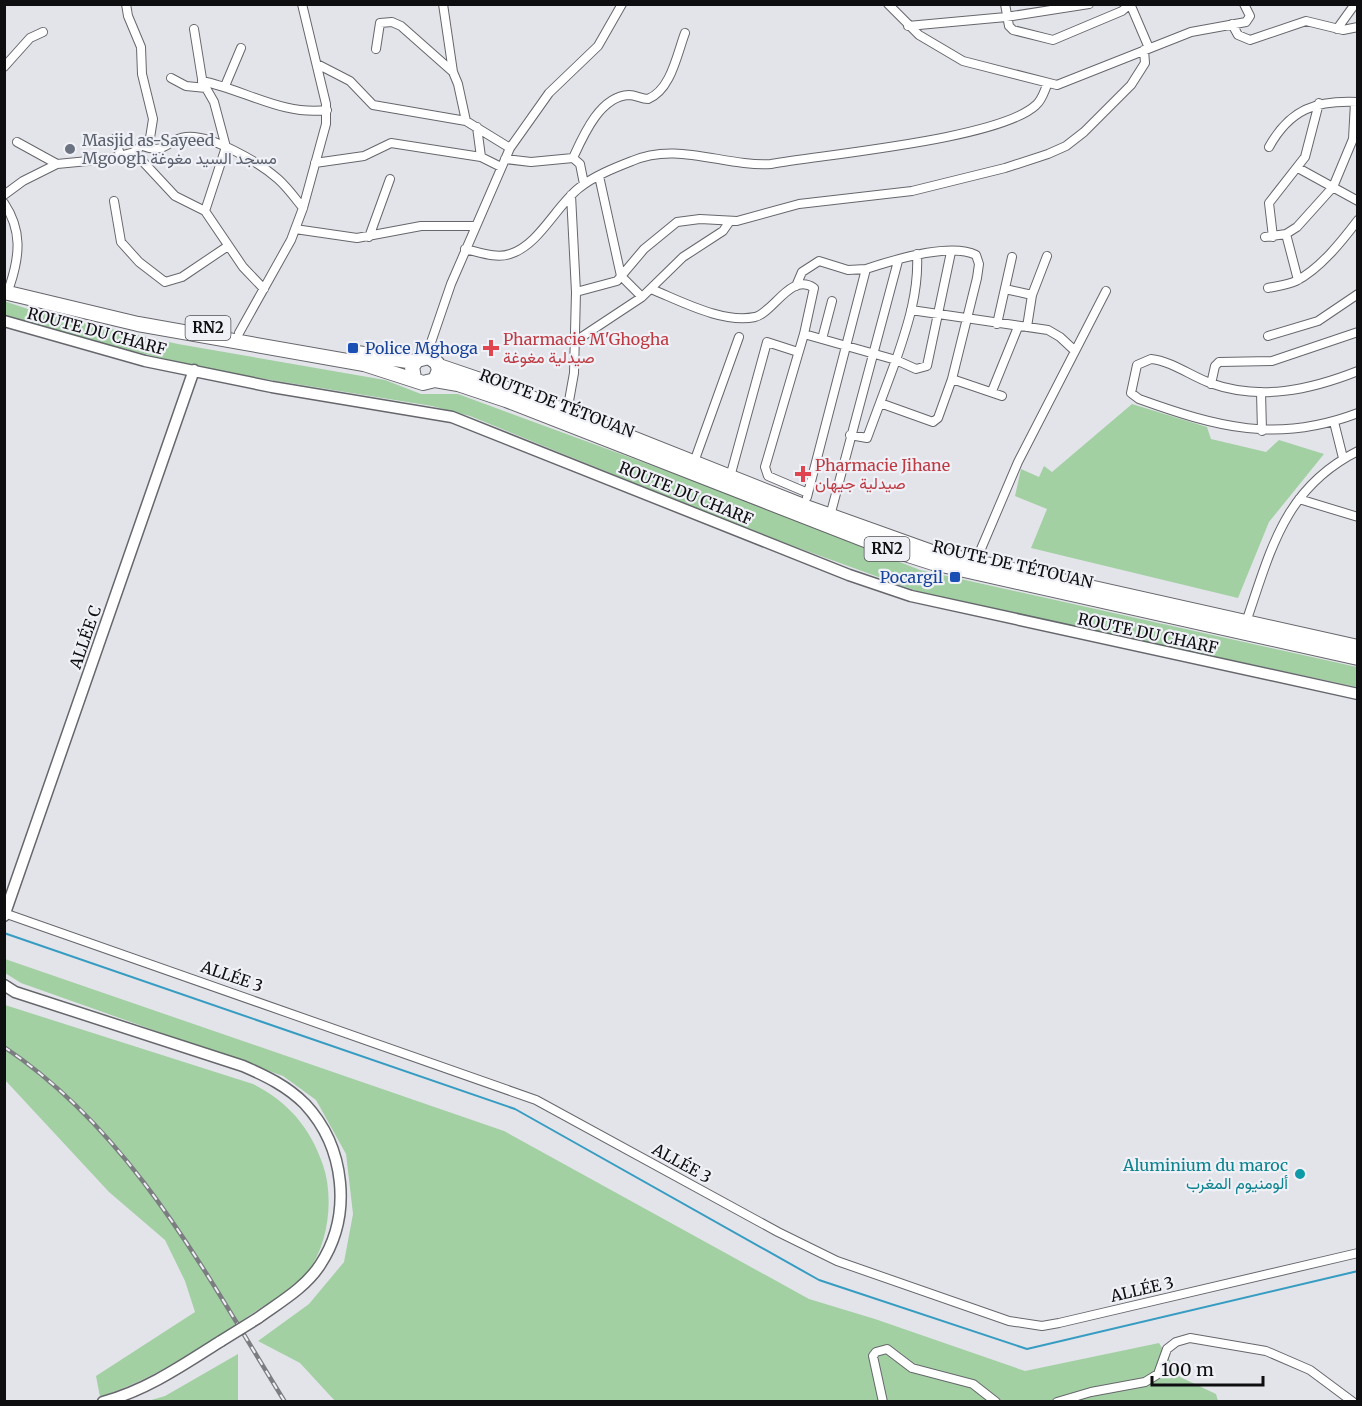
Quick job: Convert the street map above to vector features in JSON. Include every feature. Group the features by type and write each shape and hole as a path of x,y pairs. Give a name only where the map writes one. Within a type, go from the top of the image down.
{"highway":[{"name":"RN2","path":"6,287 117,311 239,333 435,360 439,366"},
{"name":"RN2","path":"6,287 106,318 364,363 414,378 426,384 435,380"},
{"path":"414,378 412,373 420,359"},
{"path":"435,380 439,366"},
{"name":"ROUTE DE TÉTOUAN","path":"439,366 567,412 730,477 807,500 830,516 892,539 975,563 1358,647"},
{"name":"ROUTE DE TÉTOUAN","path":"435,380 458,384 506,400 884,547 933,563 1358,658"}],"street":[{"path":"4,195 23,181 57,164 121,156 134,152 150,138 153,119 142,74 141,47 128,16 126,4"},
{"path":"443,4 453,72 466,121"},
{"path":"420,359 510,148 549,93 601,41 622,4"},
{"path":"888,4 929,44 963,61 1047,85 1065,84 1191,32 1248,20 1249,12 1244,4"},
{"path":"576,292 607,285 622,278 644,249 677,222 700,219 730,221 807,202 930,188 1048,154 1066,146 1084,132 1131,85 1145,63 1147,49 1131,5 1053,40 1018,33 1009,26 1005,4"},
{"path":"908,26 1006,17 1089,4"},
{"path":"1337,28 1355,4"},
{"path":"239,333 295,229 326,124 327,110 302,5"},
{"path":"376,49 379,24 392,22 408,31 453,72"},
{"path":"1232,24 1238,35 1250,40 1268,36 1300,22 1319,23 1337,28 1358,27"},
{"path":"194,29 203,84 214,102 226,147 205,211"},
{"path":"4,67 30,38 43,32"},
{"path":"573,158 586,131 609,104 628,95 648,99 659,92 672,70 685,33"},
{"path":"225,86 241,48"},
{"path":"317,64 350,81 369,102 378,107 466,121 510,148"},
{"path":"171,78 186,86 203,84 225,86 298,112 327,110"},
{"path":"465,249 498,256 512,254 534,236 570,195 584,184 633,160 658,153 754,165 771,164 939,138 1008,120 1037,104 1047,85"},
{"path":"1269,147 1282,126 1319,103 1356,102 1353,139 1333,187 1297,227 1286,234 1269,237 1269,203 1298,168 1309,147 1319,103"},
{"path":"477,128 481,157"},
{"path":"143,146 151,149 163,148 187,136 226,147 278,179 303,208"},
{"path":"114,139 121,156"},
{"path":"17,142 57,164"},
{"path":"315,163 364,156 391,143 481,157 503,163 573,158 580,164 584,184"},
{"path":"134,152 175,196 205,211 250,276 264,289"},
{"path":"1298,168 1358,201"},
{"path":"599,176 622,278 642,297"},
{"path":"369,237 390,179"},
{"path":"567,412 573,383 576,292 570,195"},
{"path":"114,201 121,242 139,262 165,282 182,277 228,246"},
{"path":"4,203 14,220 20,244 6,287"},
{"path":"1268,288 1298,280 1337,245 1358,220"},
{"path":"574,342 642,297 683,257 723,231 730,221"},
{"path":"295,229 350,237 369,237 386,231 421,226 475,226"},
{"path":"1286,234 1298,280"},
{"path":"804,334 896,360 916,369 924,368 929,359 951,252"},
{"path":"651,289 721,314 743,318 760,315 796,286 802,272 819,261 848,270 866,269 917,254 972,253 979,261 952,379 938,418 933,422 880,403"},
{"path":"850,435 867,438 896,360 917,284 917,254"},
{"path":"992,391 1023,327 1047,256"},
{"path":"997,324 1012,257"},
{"path":"830,516 898,261"},
{"path":"796,286 811,286 815,292 765,470 768,476 807,500 866,269"},
{"path":"1005,289 1032,295"},
{"path":"975,563 1018,462 1106,291"},
{"path":"1268,336 1318,321 1358,294"},
{"path":"822,339 832,301"},
{"path":"911,310 1054,333 1075,351"},
{"name":"ROUTE DU CHARF","path":"4,321 145,361 452,417 849,575 911,596 1358,694"},
{"path":"1212,384 1215,366 1218,362 1272,361 1358,332"},
{"path":"694,462 739,337"},
{"path":"730,477 767,342 798,352"},
{"path":"1358,371 1305,389 1261,392 1212,384 1151,359 1137,365 1130,391 1139,399 1207,422 1242,430 1299,429 1334,422 1358,413"},
{"name":"ALLÉE C","path":"5,914 194,370"},
{"path":"952,379 1002,396"},
{"path":"1261,392 1262,431"},
{"path":"1334,422 1342,458"},
{"path":"1246,622 1279,528 1299,499 1342,458 1358,451"},
{"path":"1299,499 1358,517"},
{"name":"ALLÉE 3","path":"5,914 536,1100 778,1232 837,1261 1009,1321 1042,1326 1059,1323 1358,1253"},
{"path":"4,985 15,992 243,1066 273,1079 304,1104 318,1121 338,1166 341,1188 336,1229 320,1265 307,1281 258,1318 161,1379 134,1392 103,1401"},
{"path":"1057,1401 1145,1382 1158,1374 1167,1349 1176,1342 1190,1338 1266,1351 1310,1370 1353,1401"},
{"path":"883,1401 873,1356 876,1352 887,1348 912,1368 973,1384 996,1401"}],"green space":[{"path":"4,301 40,313 178,344 385,380 421,394 458,394 716,489 920,570 1357,667 1357,687 928,595 760,534 470,416 432,406 215,371 120,348 5,315"},
{"path":"1132,404 1207,427 1211,439 1266,452 1279,440 1324,454 1269,522 1238,598 1031,548 1047,509 1015,496 1021,469 1039,477 1044,466 1052,472"},
{"path":"5,959 504,1131 809,1299 875,1319 1025,1371 1159,1343 1180,1377 1216,1394 1218,1401 335,1401 300,1363 258,1341 309,1304 344,1262 353,1214 346,1154 316,1100 283,1076 21,983 5,973"},
{"path":"5,1005 253,1084 287,1108 312,1139 327,1179 327,1225 323,1241 318,1255 301,1280 181,1359 142,1380 100,1397 96,1376 195,1312 185,1281 165,1240 109,1192 5,1080"},
{"path":"238,1354 238,1401 148,1401 165,1396"}],"waterway":[{"path":"4,933 515,1109 819,1280 1027,1349 1358,1271"}],"railway":[{"path":"4,1047 50,1082 91,1121 129,1163 195,1256 285,1402"}],"place":[{"name":"Masjid as-Sayeed Mgoogh مسجد السيد مغوغة","path":"70,149"},
{"name":"Police Mghoga","path":"353,348"},
{"name":"Pharmacie M'Ghogha صيدلية مغوغة","path":"491,348"},
{"name":"Pharmacie Jihane صيدلية جيهان","path":"803,474"},
{"name":"Pocargil","path":"955,577"},
{"name":"Aluminium du maroc ألومنيوم المغرب","path":"1300,1174"}]}
